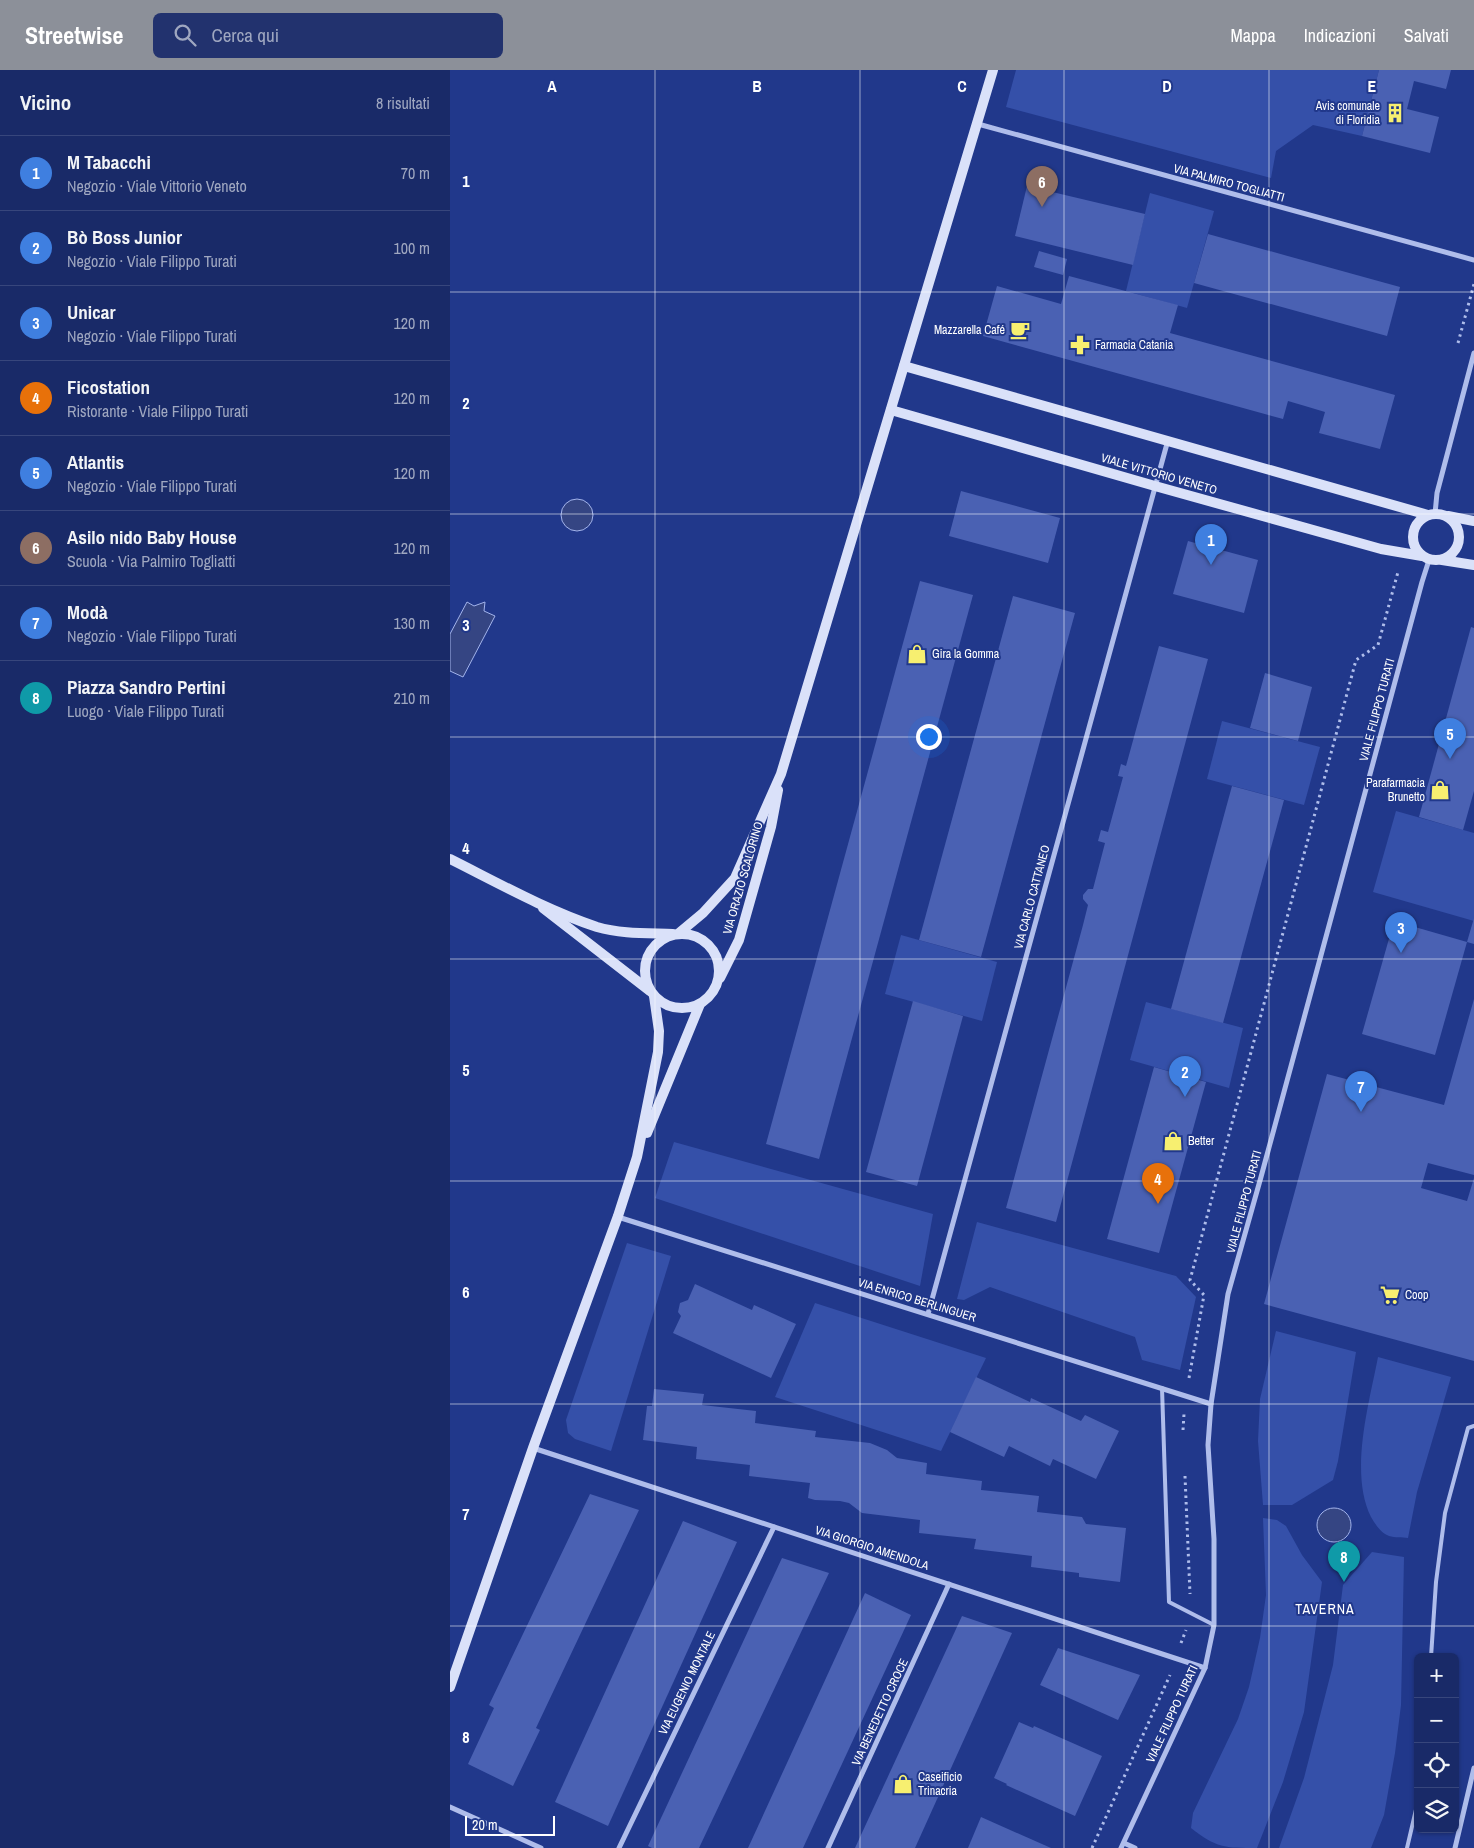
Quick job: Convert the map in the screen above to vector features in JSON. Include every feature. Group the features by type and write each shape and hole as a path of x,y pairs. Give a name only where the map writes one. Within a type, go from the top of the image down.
{"main road":[{"path":"637,1157 658,1052 659,1031 652,994 645,975 647,957 657,942 676,934 703,913 735,878 781,774 993,70"},
{"path":"904,366 1431,514 1474,521"},
{"name":"VIALE VITTORIO VENETO","path":"891,410 1381,549 1425,558"},
{"path":"1431,514 1418,522 1413,534 1414,546 1425,558 1474,565"},
{"path":"1442,560 1452,554 1458,545 1459,533 1455,523 1446,516"},
{"name":"VIA ORAZIO SCALORINO","path":"716,985 739,940 771,827 781,774"},
{"path":"450,858 532,900 598,927 627,932 691,934 703,940 712,949 718,960 719,972 716,985 710,996 700,1004 688,1008 676,1008 664,1004 532,900"},
{"path":"450,1688 533,1448 618,1216 637,1157 700,1004"}],"street":[{"name":"VIA PALMIRO TOGLIATTI","path":"978,124 1474,260"},
{"path":"1431,514 1474,353"},
{"name":"VIA CARLO CATTANEO","path":"928,1314 1168,440"},
{"name":"VIALE FILIPPO TURATI","path":"1122,1845 1205,1668 1214,1625 1214,1539 1208,1445 1211,1404 1228,1294 1264,1168 1422,582 1425,558"},
{"name":"VIA ENRICO BERLINGUER","path":"618,1216 1211,1404"},
{"name":"VIA GIORGIO AMENDOLA","path":"533,1448 1205,1668"},
{"name":"VIA EUGENIO MONTALE","path":"619,1848 774,1527"},
{"name":"VIA BENEDETTO CROCE","path":"828,1848 949,1584"},
{"path":"1455,1848 1474,1768"},
{"path":"450,1807 541,1848"},
{"path":"1122,1845 1135,1848"}],"lane":[{"path":"1162,1388 1169,1602 1214,1625"},
{"path":"1431,1653 1436,1582 1445,1512 1468,1428 1474,1426"},
{"path":"1407,1848 1414,1818"}],"shaded area":[{"path":"1016,70 1379,70 1362,136 1313,125 1276,151 1271,178 1006,107"},
{"path":"1150,193 1214,211 1187,308 1126,291"},
{"path":"577,499 583,500 588,504 592,509 592,521 588,526 583,530 577,531 571,530 566,526 562,521 561,515 562,509 566,504 571,500"},
{"path":"467,602 474,606 485,602 484,611 495,616 463,677 450,671 450,634"},
{"path":"1222,721 1320,747 1304,805 1207,779"},
{"path":"1396,811 1474,833 1474,921 1373,892"},
{"path":"901,935 997,962 982,1021 885,994"},
{"path":"1146,1002 1243,1028 1229,1088 1130,1060"},
{"path":"674,1142 933,1214 920,1286 655,1198"},
{"path":"977,1222 1176,1276 1196,1297 1180,1370 1142,1360 1135,1337 990,1287 964,1300 957,1299"},
{"path":"627,1243 671,1256 611,1451 575,1439 568,1433 566,1420"},
{"path":"815,1303 986,1358 941,1451 775,1397"},
{"path":"1276,1331 1356,1352 1338,1461 1333,1480 1292,1505 1263,1505 1258,1441 1260,1399"},
{"path":"1378,1357 1451,1377 1417,1492 1408,1538 1389,1536 1381,1531 1371,1517 1365,1499 1361,1459 1366,1417"},
{"path":"1334,1508 1341,1509 1346,1513 1350,1518 1350,1532 1346,1537 1341,1541 1334,1542 1327,1541 1322,1537 1318,1532 1317,1525 1318,1518 1322,1513 1327,1509"},
{"path":"1263,1518 1277,1520 1286,1526 1302,1555 1322,1582 1304,1712 1283,1782 1257,1848 1237,1848 1221,1846 1207,1840 1191,1828 1193,1813 1238,1719 1249,1687 1260,1638 1266,1595"},
{"path":"1372,1552 1404,1557 1401,1705 1384,1815 1371,1848 1279,1848 1304,1778 1333,1665 1343,1585"}],"building":[{"name":"Avis comunale di Floridia","path":"1379,70 1451,70 1446,89 1414,81 1407,109 1439,117 1430,153 1362,136"},
{"path":"1027,186 1145,214 1133,265 1015,236"},
{"path":"1208,234 1400,287 1387,336 1194,283"},
{"path":"1039,251 1067,259 1063,275 1034,267"},
{"path":"1069,276 1178,305 1170,333 1395,395 1380,449 1319,433 1325,412 1288,401 1283,419 983,336 997,286 1061,304"},
{"path":"961,491 1060,518 1048,563 949,536"},
{"path":"1188,541 1258,560 1244,613 1173,594"},
{"path":"920,581 973,595 819,1159 766,1144"},
{"path":"1013,596 1075,613 981,957 919,940"},
{"path":"1471,627 1474,628 1474,791 1463,830 1419,817"},
{"path":"1159,646 1208,659 1056,1222 1006,1208 1088,905 1083,899 1083,895 1088,889 1093,889 1105,843 1098,841 1101,830 1108,832 1123,777 1118,776 1121,764 1126,766"},
{"path":"1265,673 1312,687 1298,741 1250,728"},
{"path":"1232,786 1284,800 1223,1023 1171,1009"},
{"path":"1474,918 1474,944 1467,942"},
{"path":"1394,921 1467,942 1435,1055 1362,1034"},
{"path":"1474,999 1474,1175 1428,1163 1421,1188 1467,1201 1474,1178 1474,1361 1264,1304 1327,1074 1444,1105"},
{"path":"913,1001 963,1016 917,1186 866,1172"},
{"path":"1154,1067 1206,1082 1159,1253 1107,1239"},
{"path":"695,1284 752,1310 754,1305 796,1324 771,1378 673,1333 681,1316 678,1312 680,1303 688,1300"},
{"path":"976,1377 1030,1402 1031,1398 1081,1421 1085,1415 1119,1431 1096,1479 1053,1459 1050,1466 1009,1446 1004,1457 950,1432"},
{"path":"654,1389 704,1394 702,1405 756,1411 755,1423 816,1431 815,1437 870,1443 887,1450 897,1458 927,1463 926,1474 982,1481 981,1490 1039,1496 1037,1512 1082,1517 1086,1524 1126,1528 1120,1582 1079,1577 1079,1573 1031,1567 1032,1556 974,1549 976,1539 919,1533 920,1520 862,1513 849,1503 808,1498 810,1483 749,1476 750,1465 696,1459 697,1447 643,1440 647,1406 652,1406"},
{"path":"590,1494 639,1510 536,1728 540,1730 513,1786 468,1764 494,1708 489,1705"},
{"path":"683,1521 737,1542 608,1826 555,1802"},
{"path":"782,1558 829,1573 699,1848 652,1848 648,1846"},
{"path":"865,1593 911,1615 803,1848 748,1848"},
{"path":"962,1616 1012,1633 915,1848 855,1848"},
{"path":"1058,1648 1140,1675 1118,1720 1040,1685"},
{"path":"1019,1722 1033,1728 1034,1726 1102,1756 1075,1816 994,1778"},
{"path":"981,1817 1051,1848 968,1848"}],"place":[{"name":"Avis comunale di Floridia","path":"1395,113"},
{"name":"Asilo nido Baby House","path":"1042,207"},
{"name":"Mazzarella Café","path":"1020,330"},
{"name":"Farmacia Catania","path":"1080,345"},
{"name":"M Tabacchi","path":"1211,565"},
{"name":"Gira la Gomma","path":"917,654"},
{"name":"Atlantis","path":"1450,759"},
{"name":"Parafarmacia Brunetto","path":"1440,790"},
{"name":"Unicar","path":"1401,953"},
{"name":"Bò Boss Junior","path":"1185,1097"},
{"name":"Modà","path":"1361,1112"},
{"name":"Better","path":"1173,1141"},
{"name":"Ficostation","path":"1158,1204"},
{"name":"Coop","path":"1390,1295"},
{"name":"Piazza Sandro Pertini","path":"1344,1582"},
{"name":"Caseificio Trinacria","path":"903,1784"}],"district":[{"name":"TAVERNA","path":"1325,1609"}]}
